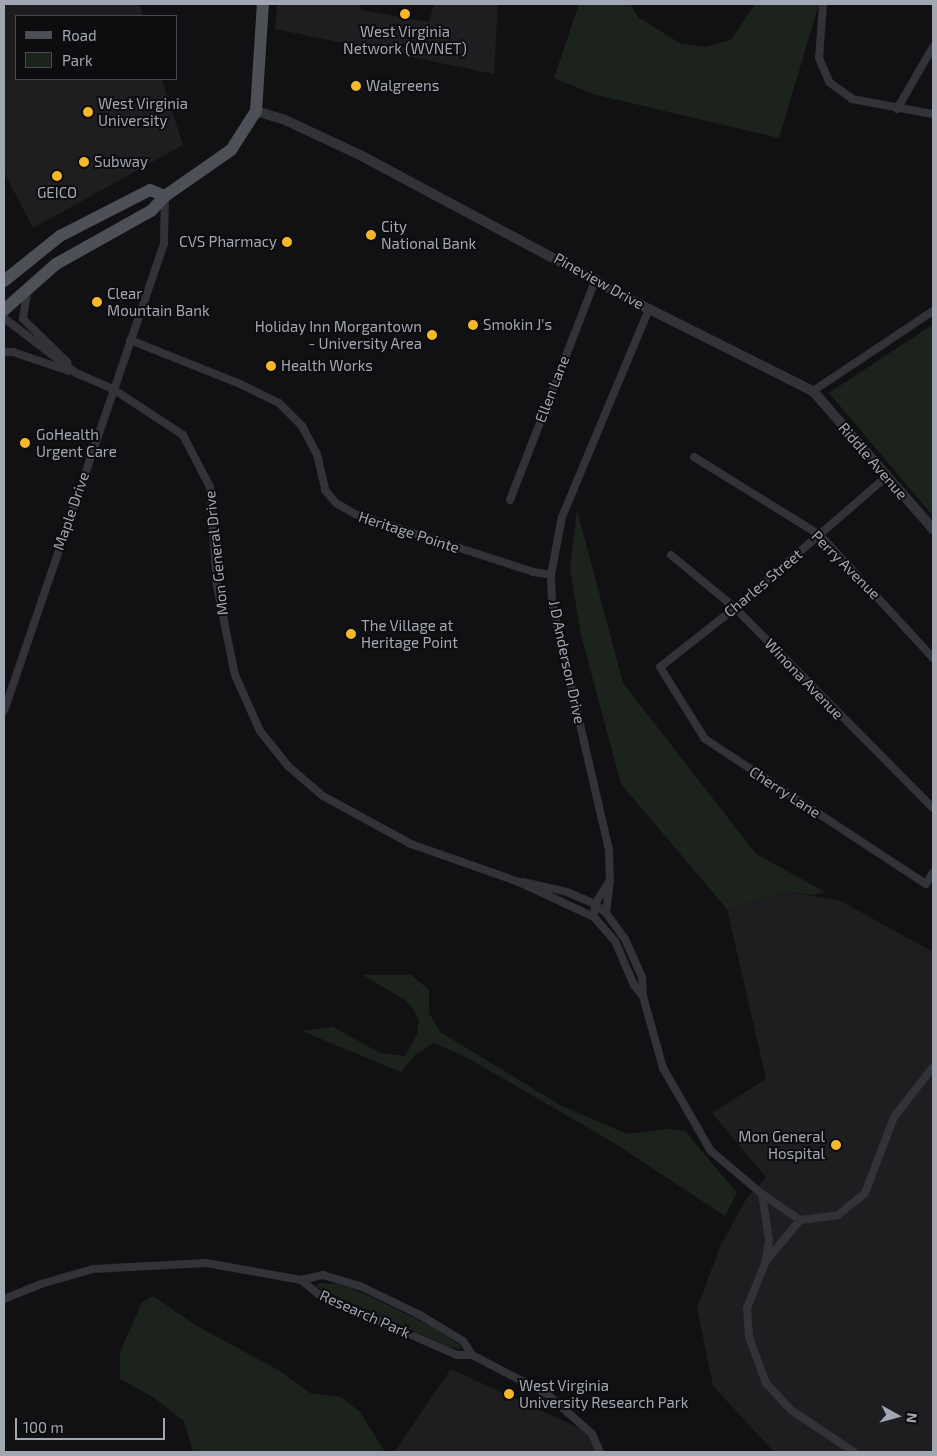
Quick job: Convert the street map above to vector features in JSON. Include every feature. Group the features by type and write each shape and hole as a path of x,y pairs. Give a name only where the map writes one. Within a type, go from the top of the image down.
{"main road":[{"path":"4,310 34,282 74,252 151,211 165,196 231,150 256,111 263,4"},
{"path":"4,281 60,236 150,190 165,196"}],"street":[{"path":"823,4 819,58 829,82 852,100 933,114"},
{"path":"897,109 933,47"},
{"name":"Pineview Drive","path":"256,111 283,119 360,155 596,278 649,309 813,391"},
{"name":"Maple Drive","path":"4,711 112,390 164,243 165,196"},
{"name":"Ellen Lane","path":"510,500 596,278"},
{"path":"34,282 24,303 23,319 76,373"},
{"name":"J D Anderson Drive","path":"606,912 610,881 610,850 552,604 551,575 562,517 649,309"},
{"path":"813,391 933,311"},
{"name":"Mon General Drive","path":"4,318 76,373 112,390 183,435 210,487 217,586 236,675 260,731 288,766 322,796 411,844 519,882 594,918"},
{"name":"Heritage Pointe","path":"130,340 240,384 279,403 302,426 317,454 325,490 336,503 355,514 533,572 551,575"},
{"path":"4,352 13,352 76,373"},
{"name":"Riddle Avenue","path":"813,391 933,529"},
{"name":"Perry Avenue","path":"694,457 820,535 933,658"},
{"name":"Charles Street","path":"660,667 735,608 886,477"},
{"name":"Winona Avenue","path":"671,555 735,608 933,808"},
{"name":"Cherry Lane","path":"660,667 705,739 926,884 933,873"},
{"path":"610,881 595,904 594,918 615,940 634,985 643,996"},
{"name":"Mon General Drive","path":"519,882 567,892 595,904 606,912"},
{"path":"594,918 606,912 625,938 642,977 643,996 662,1068 711,1150 762,1194 800,1220 838,1215 865,1193 894,1117 933,1067"},
{"path":"762,1194 770,1240 766,1261 747,1308 749,1337 766,1383 791,1410 854,1452"},
{"path":"766,1261 800,1220"},
{"path":"4,1300 41,1284 93,1270 149,1265 206,1263 301,1280"},
{"name":"Research Park","path":"301,1280 323,1275 360,1286 437,1325 463,1340 472,1354 547,1394 592,1434 600,1452"},
{"name":"Research Park","path":"301,1280 318,1294 422,1340 457,1355 472,1354"}],"shaded area":[{"name":"West Virginia University","path":"4,4 139,4 143,15 15,15 15,80 162,80 183,145 33,228 4,172"},
{"path":"277,4 360,4 359,9 429,22 434,4 498,4 494,74 275,29"},
{"name":"Mon General Hospital","path":"788,892 839,900 933,952 933,1452 774,1452 713,1386 697,1308 720,1247 745,1201 766,1177 712,1113 766,1079 727,909"},
{"path":"451,1369 592,1434 595,1452 394,1452"}],"green space":[{"path":"579,4 630,4 638,17 681,44 706,47 731,40 755,4 819,4 779,138 593,94 554,78"},
{"path":"933,326 933,516 829,393"},
{"path":"577,510 623,683 756,854 825,892 814,895 788,892 727,909 621,784 581,635 570,569"},
{"path":"363,975 411,975 429,990 429,1013 440,1032 560,1105 627,1134 667,1129 685,1131 737,1193 725,1216 616,1144 468,1058 434,1043 416,1054 401,1072 302,1031 333,1027 380,1053 405,1056 417,1034 419,1021 413,1009 405,1000"},
{"path":"318,1283 338,1284 363,1293 431,1326 461,1346 459,1349 447,1346 316,1287"},
{"path":"153,1296 197,1326 280,1371 310,1393 341,1397 360,1412 385,1452 193,1452 184,1421 153,1397 120,1379 120,1352 142,1302"}],"place":[{"name":"West Virginia Network (WVNET)","path":"405,14"},
{"name":"Walgreens","path":"356,86"},
{"name":"West Virginia University","path":"88,112"},
{"name":"Subway","path":"84,162"},
{"name":"GEICO","path":"57,176"},
{"name":"City National Bank","path":"371,235"},
{"name":"CVS Pharmacy","path":"287,242"},
{"name":"Clear Mountain Bank","path":"97,302"},
{"name":"Smokin J's","path":"473,325"},
{"name":"Holiday Inn Morgantown - University Area","path":"432,335"},
{"name":"Health Works","path":"271,366"},
{"name":"GoHealth Urgent Care","path":"25,443"},
{"name":"The Village at Heritage Point","path":"351,634"},
{"name":"Mon General Hospital","path":"836,1145"},
{"name":"West Virginia University Research Park","path":"509,1394"}]}
